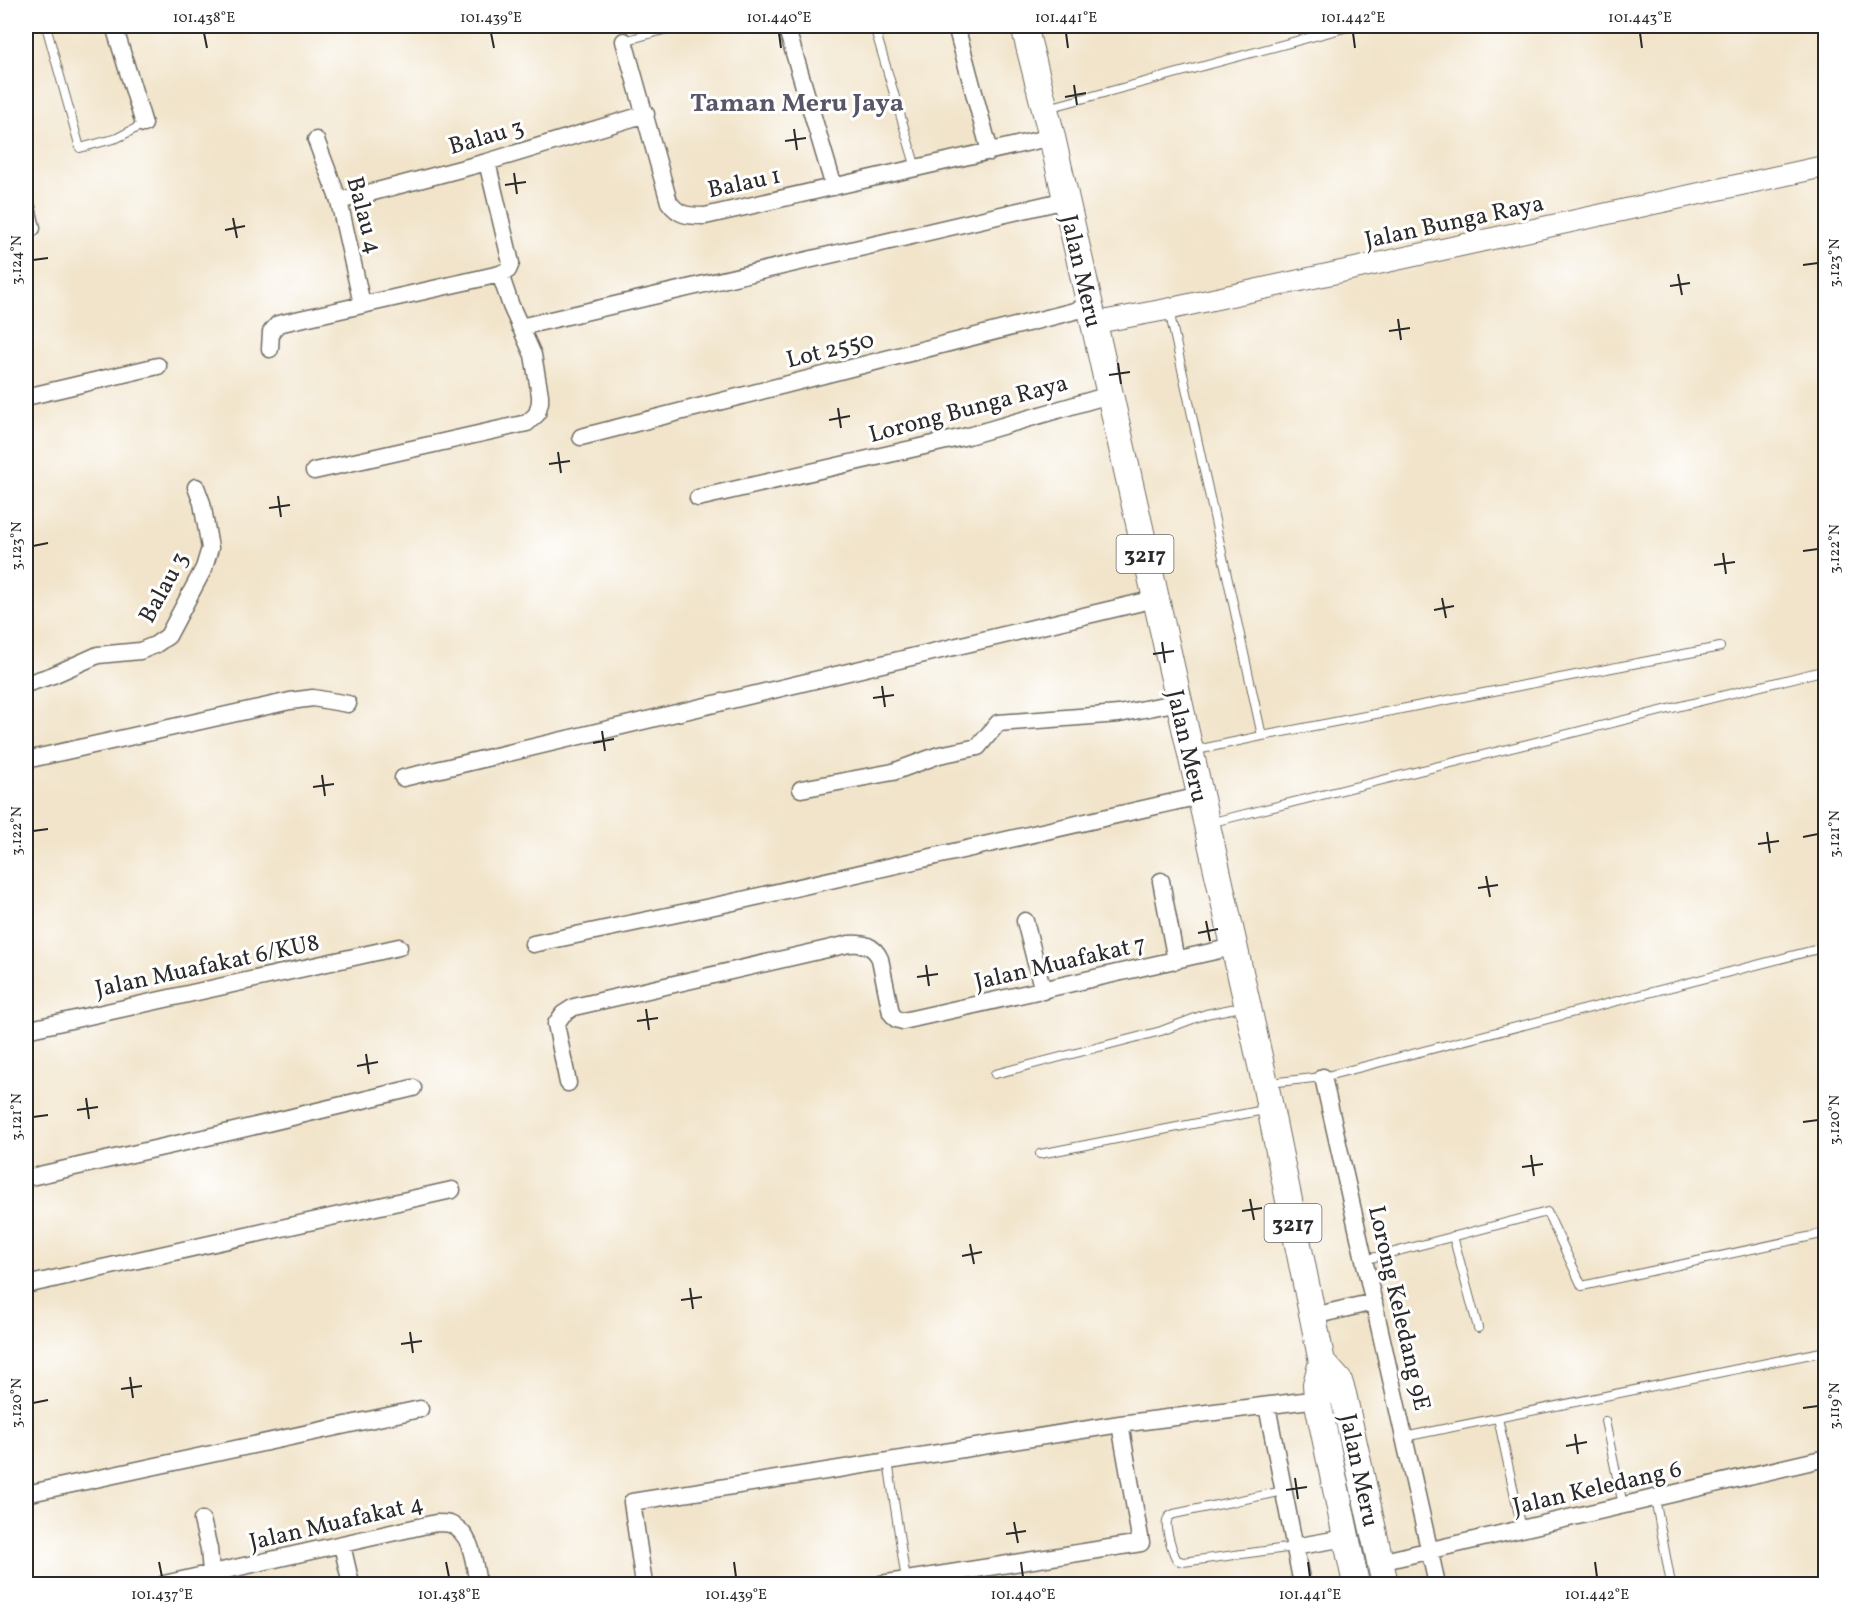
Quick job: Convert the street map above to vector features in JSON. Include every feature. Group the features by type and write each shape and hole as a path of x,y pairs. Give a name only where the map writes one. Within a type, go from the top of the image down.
{"main road":[{"name":"Jalan Meru","path":"1024,26 1052,138 1265,1083 1322,1362 1316,1384 1317,1400 1353,1580"},
{"name":"Jalan Meru","path":"1322,1362 1339,1381 1343,1394 1383,1573"}],"street":[{"path":"114,26 144,124"},
{"path":"786,26 834,187"},
{"path":"956,26 990,152"},
{"name":"Balau 1","path":"624,41 669,202 676,211 690,216 705,216 1052,138"},
{"name":"Balau 3","path":"339,201 487,162 646,114"},
{"name":"Balau 4","path":"316,140 339,201 362,304"},
{"path":"270,349 271,332 278,324 500,274 508,270 511,263 487,162"},
{"name":"Jalan Bunga Raya","path":"1092,315 1169,309 1826,165"},
{"path":"520,327 1066,200"},
{"path":"26,204 33,228"},
{"path":"314,471 527,423 537,414 540,395 532,355 500,274"},
{"name":"Lot 2550","path":"581,437 1092,315"},
{"path":"26,397 158,366"},
{"name":"Lorong Bunga Raya","path":"698,498 968,436 1109,395"},
{"name":"Balau 3","path":"26,684 98,655 140,651 168,636 204,568 210,548 202,503 196,487"},
{"path":"403,778 1155,599"},
{"path":"26,760 290,701 314,698 348,704"},
{"path":"801,789 893,772 939,755 978,747 998,723 1119,714 1179,702"},
{"path":"533,944 729,903 1200,796"},
{"path":"1161,881 1176,961"},
{"path":"1025,921 1043,990"},
{"name":"Jalan Muafakat 7","path":"568,1083 556,1024 563,1014 574,1006 849,944 862,944 877,952 891,1013 896,1019 903,1021 1233,947"},
{"name":"Jalan Muafakat 6/KU8","path":"26,1030 399,947"},
{"name":"Lorong Keledang 9E","path":"1323,1077 1437,1584"},
{"path":"26,1178 413,1088"},
{"path":"26,1285 452,1190"},
{"path":"1313,1316 1374,1302"},
{"path":"644,1584 632,1502 1120,1424 1317,1400 1343,1394"},
{"path":"1267,1406 1301,1583"},
{"path":"26,1494 420,1409"},
{"path":"881,1584 913,1581 1142,1543 1120,1424"},
{"name":"Jalan Keledang 6","path":"1383,1573 1430,1551 1826,1458"},
{"path":"202,1520 209,1549 211,1580"},
{"name":"Jalan Muafakat 4","path":"164,1584 211,1580 435,1523 450,1524 465,1534 470,1546 478,1584"},
{"path":"1294,1546 1345,1538"},
{"path":"342,1545 351,1584"}],"lane":[{"path":"46,26 80,148 117,138 144,124"},
{"name":"Balau 1","path":"624,41 678,26"},
{"path":"874,26 916,168"},
{"path":"1045,109 1352,26"},
{"path":"1169,309 1262,736"},
{"path":"1190,751 1720,647"},
{"path":"1206,824 1826,670"},
{"path":"1265,1083 1323,1077 1826,947"},
{"path":"995,1074 1161,1031 1206,1014 1247,1006"},
{"path":"1040,1154 1269,1109"},
{"path":"1364,1260 1547,1212 1581,1286 1826,1233"},
{"path":"1453,1236 1478,1328"},
{"path":"1404,1437 1826,1351"},
{"path":"1498,1418 1522,1529"},
{"path":"1605,1421 1623,1505"},
{"path":"888,1461 913,1581"},
{"path":"1283,1491 1174,1514 1169,1516 1166,1522 1174,1555 1177,1560 1183,1562 1294,1546"},
{"path":"1655,1498 1671,1584"},
{"path":"1281,1584 1301,1583"}],"district":[{"name":"Taman Meru Jaya","path":"797,102"}]}
